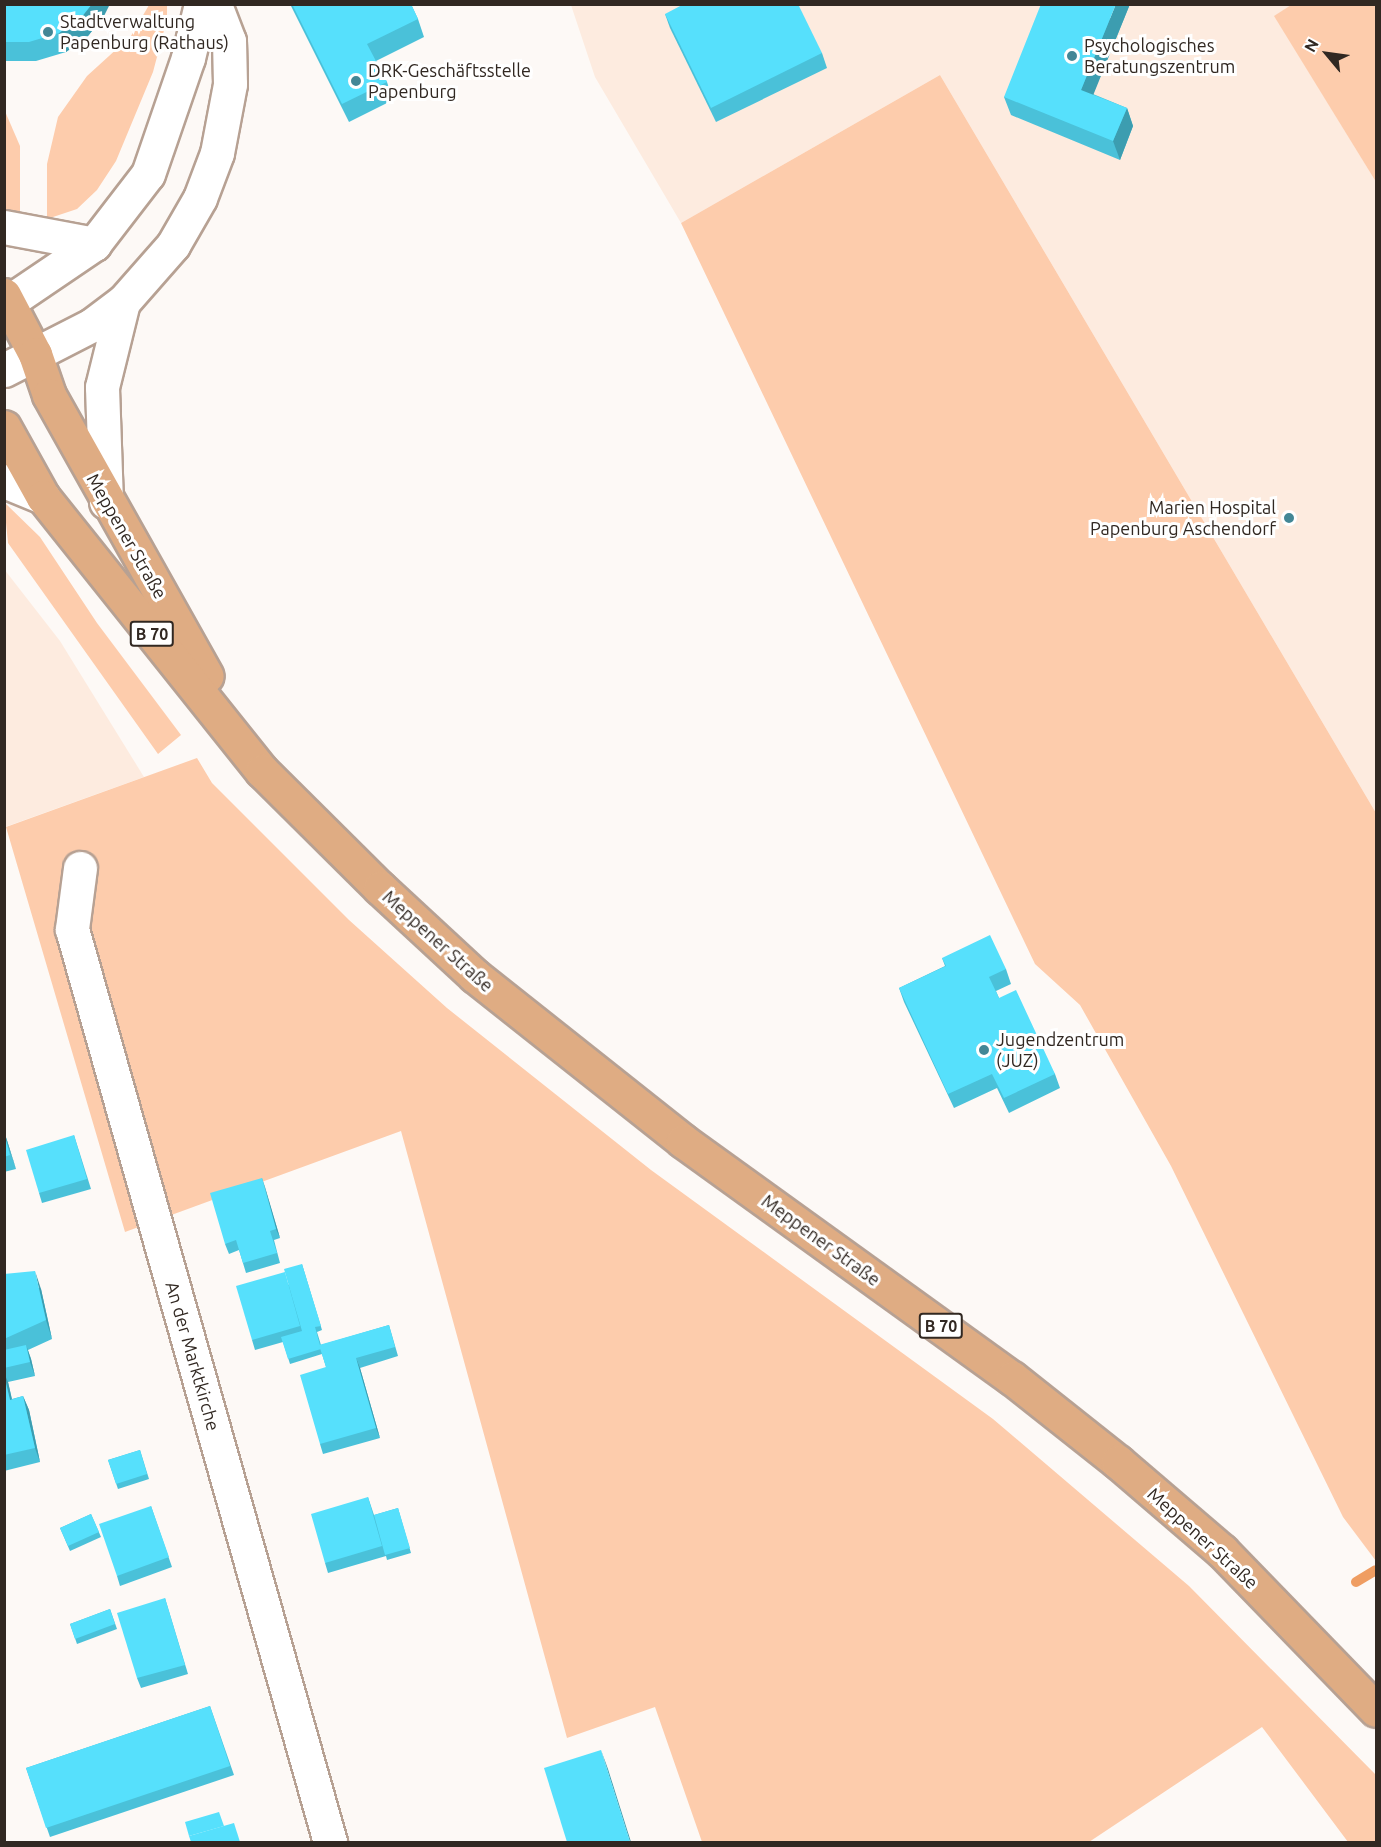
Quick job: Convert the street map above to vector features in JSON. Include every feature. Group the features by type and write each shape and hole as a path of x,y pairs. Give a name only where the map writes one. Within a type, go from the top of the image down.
{"main road":[{"name":"Meppener Straße","path":"6,301 35,354 49,395 106,502 262,771"},
{"name":"Meppener Straße","path":"4,428 43,497 262,771 333,844 475,976 683,1141 1012,1377 1118,1462 1222,1551 1377,1710"}],"street":[{"path":"6,301 94,244 114,223 148,174 188,58 201,4"},
{"path":"4,370 92,325 123,302 172,245 200,198 217,153 230,84 229,41 215,4"},
{"path":"4,227 94,244"},
{"name":"B 70","path":"106,502 102,387 123,302"},
{"path":"4,482 43,497"},
{"name":"An der Marktkirche","path":"80,868 72,929 330,1842"}],"shaded area":[{"path":"149,5 167,5 167,19 153,72 116,161 97,190 77,209 47,219 47,164 58,117 87,76 131,36"},
{"name":"Marien Hospital Papenburg Aschendorf","path":"571,5 1291,5 1275,16 1376,182 1376,813 940,75 681,223 595,77"},
{"path":"1291,5 1376,5 1376,182 1274,16"},
{"path":"940,75 1376,813 1376,1561 1343,1517 1171,1166 1080,1005 1035,964 681,223"},
{"path":"4,109 20,146 20,217 5,211"},
{"path":"4,502 40,537 97,623 181,735 158,754 8,543"},
{"path":"4,569 60,641 144,777 5,827"},
{"path":"197,758 212,783 349,920 447,1008 651,1170 993,1419 1189,1586 1376,1775 1376,1842 1348,1842 1262,1727 1089,1842 702,1842 655,1707 567,1738 401,1131 125,1232 6,827"}],"building":[{"path":"4,4 92,4 81,18 59,33 29,42 4,42"},
{"name":"DRK-Geschäftsstelle Papenburg","path":"292,4 411,4 418,19 367,44 387,82 342,104"},
{"path":"684,4 798,4 822,53 711,108 665,14"},
{"name":"Psychologisches Beratungszentrum","path":"1041,4 1116,4 1081,90 1127,108 1113,141 1004,97"},
{"name":"Jugendzentrum (JUZ)","path":"990,935 1006,969 989,977 999,998 1016,990 1055,1074 1004,1098 992,1074 948,1094 899,988 946,966 942,958"},
{"path":"4,1134 10,1155 4,1157"},
{"path":"74,1135 87,1179 39,1193 26,1150"},
{"path":"262,1178 276,1229 270,1231 277,1253 243,1263 236,1240 225,1244 210,1193"},
{"path":"302,1264 321,1326 315,1327 321,1349 288,1359 281,1337 302,1331 284,1269"},
{"path":"35,1271 46,1320 4,1339 4,1274"},
{"path":"285,1272 300,1326 252,1340 236,1286"},
{"path":"389,1325 395,1347 356,1358 376,1428 320,1444 300,1375 326,1367 319,1345"},
{"path":"26,1345 30,1362 4,1368 4,1350"},
{"path":"4,1376 10,1400 23,1396 35,1448 4,1455"},
{"path":"140,1450 147,1474 116,1484 108,1460"},
{"path":"368,1497 382,1546 325,1563 311,1514"},
{"path":"151,1506 169,1557 117,1576 99,1524"},
{"path":"398,1508 410,1548 385,1555 374,1515"},
{"path":"91,1514 99,1532 68,1546 60,1528"},
{"path":"165,1598 185,1665 137,1678 117,1613"},
{"path":"110,1609 115,1624 75,1639 70,1624"},
{"path":"210,1706 230,1766 46,1828 26,1768"},
{"path":"601,1750 630,1842 567,1842 544,1768"},
{"path":"219,1812 224,1826 189,1836 185,1822"},
{"path":"234,1823 240,1842 191,1842 189,1836"}],"waterway":[{"path":"1356,1582 1376,1570"}],"place":[{"name":"Stadtverwaltung Papenburg (Rathaus)","path":"48,32"},
{"name":"Psychologisches Beratungszentrum","path":"1072,56"},
{"name":"DRK-Geschäftsstelle Papenburg","path":"356,81"},
{"name":"Marien Hospital Papenburg Aschendorf","path":"1289,518"},
{"name":"Jugendzentrum (JUZ)","path":"984,1050"}]}
